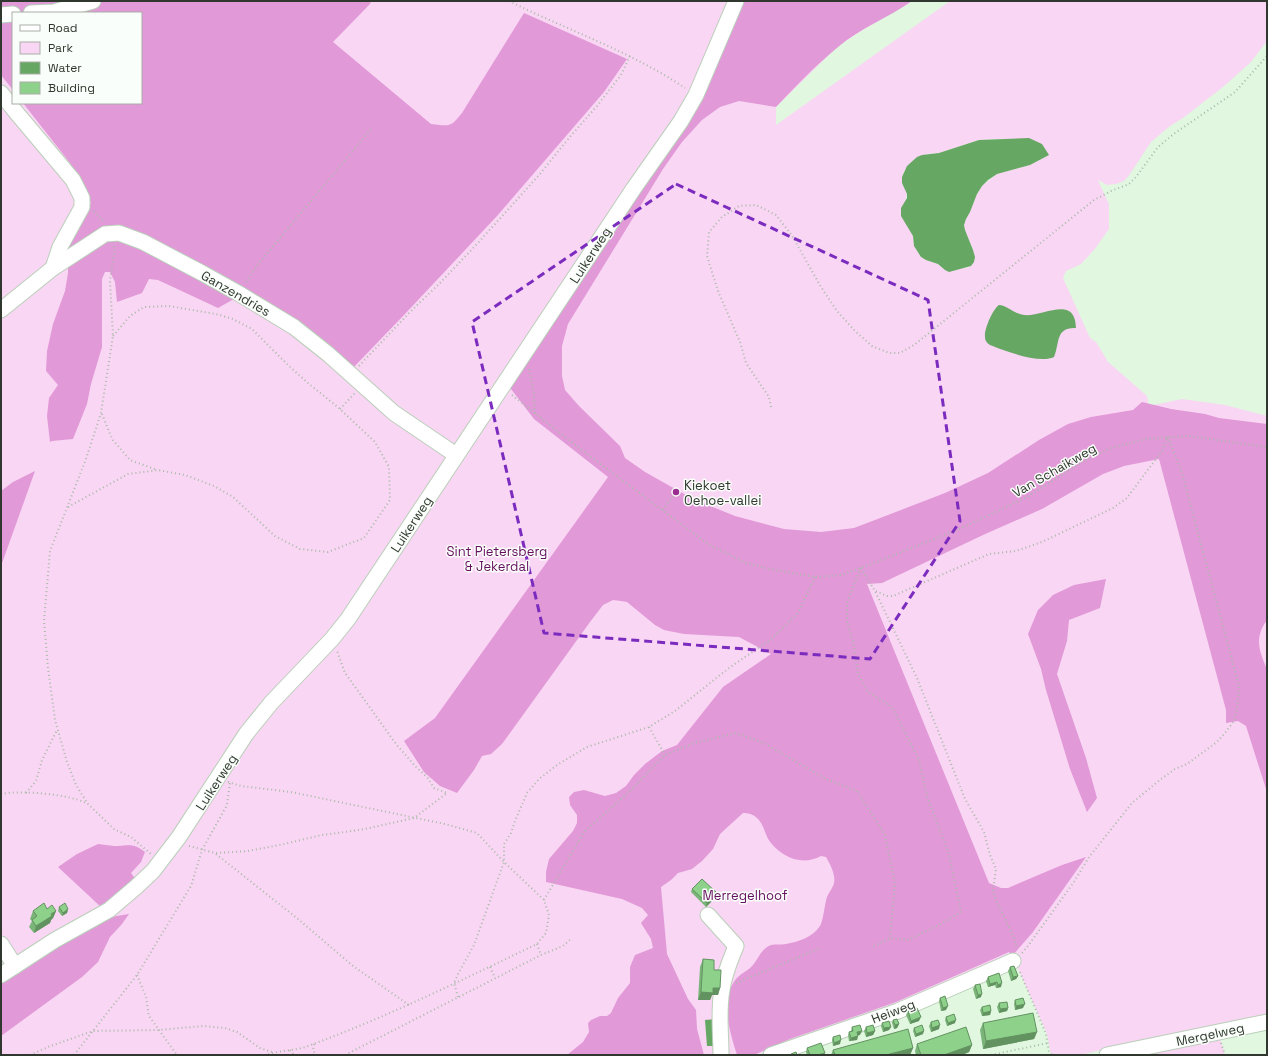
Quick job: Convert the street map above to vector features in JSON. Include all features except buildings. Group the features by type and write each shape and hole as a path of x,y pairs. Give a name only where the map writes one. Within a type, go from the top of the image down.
{"street":[{"path":"54,12 93,1"},
{"name":"Luikerweg","path":"1,975 55,940 109,910 153,871 179,837 246,734 271,703 332,640 348,620 634,188 681,121 696,95 736,1"},
{"path":"1,15 12,14"},
{"path":"1,93 15,112 73,180 82,198 82,207 60,247 53,268"},
{"path":"1,310 53,268 105,234 114,233"},
{"name":"Ganzendries","path":"114,233 143,242 238,293 294,327 351,374 394,413 456,455"},
{"path":"708,915 736,946 727,967 720,998 721,1055"},
{"path":"1,944 15,966"},
{"name":"Heiweg","path":"771,1055 898,1011 1017,961"},
{"name":"Mergelweg","path":"1107,1055 1267,1022"}],"path":[{"path":"509,1 540,17 630,56 672,79 696,95"},
{"path":"351,374 477,244 540,174 569,138 598,106 621,75 630,56"},
{"path":"771,406 769,397 746,363 740,342 718,291 707,256 709,232 722,217 739,206 756,205 776,216 791,234 821,287 837,311 854,331 872,346 888,352 900,353 914,345 1094,200 1110,191 1129,184 1136,178 1158,147 1175,133 1235,92 1267,56"},
{"path":"238,293 259,263 372,128"},
{"path":"82,198 116,237 114,241 115,252 112,260 110,282 113,336 101,413 68,507 50,551 44,621 48,668 57,729 76,785 88,804 114,829 139,843 161,862"},
{"path":"101,413 112,439 130,460 158,470 185,475 214,486 233,497 275,536 300,549 328,552 364,538 390,500 389,466 375,442 340,409 303,379 252,329 233,319 216,314 169,306 144,307 130,316 113,336"},
{"path":"526,352 534,394 536,414"},
{"path":"340,409 363,385"},
{"name":"Van Schaikweg","path":"502,387 708,544 746,563 777,571 815,577 841,575 964,527 1030,496 1082,462 1110,448 1146,439 1188,436 1267,447"},
{"path":"875,590 887,596 893,596 989,554 1016,551 1042,542 1113,508 1126,498 1134,488 1162,451 1168,437"},
{"path":"1017,961 1074,882 1089,857 1132,803 1161,779 1175,769 1187,764 1217,742 1234,721 1238,710 1239,686 1182,473 1168,437"},
{"path":"68,507 128,474 158,470"},
{"path":"663,510 673,496"},
{"path":"861,568 875,590 917,678 966,799 984,832 990,855 996,869 993,891 994,896 1014,938 1017,961 1046,1034 1049,1052 1052,1055"},
{"path":"861,568 847,602 847,622 853,641 858,674 868,692 892,707 919,760 927,796 949,854 961,912 941,924 908,940 890,938 872,948"},
{"path":"458,997 454,983 474,945 504,862 504,844 511,833 527,793 539,780 557,765 586,747 649,728 675,712 729,668 770,640 780,631 798,613 815,577"},
{"path":"202,850 215,853 248,851 322,835 345,832 414,818 447,793 434,788 427,777 415,766 396,744 345,673 332,640"},
{"path":"649,728 665,755"},
{"path":"26,793 36,781 42,760 57,729"},
{"path":"544,900 584,832 628,793 665,755 694,743 736,733 764,743 826,779 857,791 885,835 895,884 890,938"},
{"path":"74,1055 136,975 191,886 202,850 227,805 230,783 241,786 291,792 445,824 477,833 504,862 544,900 549,914 546,933 537,944 409,1005 314,1044 266,1055"},
{"path":"1,794 26,793 54,795 88,804"},
{"path":"215,853 353,966 409,1005"},
{"path":"345,1055 494,978 563,946 572,938"},
{"path":"537,944 541,955"},
{"path":"722,989 818,949"},
{"path":"490,966 494,978"},
{"path":"136,975 146,997 149,1016 177,1055"},
{"path":"30,1055 93,1031 159,1030 203,1026 225,1028 237,1032 260,1048 273,1053"},
{"path":"991,1055 1048,1043"},
{"path":"314,1044 313,1050 316,1055"},
{"path":"290,1050 294,1055"}],"highlighted area":[{"path":"676,184 928,300 960,521 870,659 544,633 472,322"}],"green space":[{"name":"Sint Pietersberg & Jekerdal","path":"1,1 912,1 838,46 776,107 776,125 950,1 1267,1 1267,41 1251,62 1223,87 1151,142 1124,181 1107,185 1098,180 1109,204 1109,229 1094,250 1081,264 1066,271 1063,278 1090,338 1096,342 1107,361 1147,396 1149,406 1182,399 1225,405 1267,416 1267,1015 1079,1055 1051,1055 1047,1034 1011,953 897,1004 756,1055 1,1055","holes":["979,140 1013,140 1049,155 1030,165 997,174 982,186 964,225 973,250 974,262 971,266 953,271 945,270 938,264 921,257 914,246 905,202 907,193 902,183 904,171 927,154 939,153"]},
{"path":"1220,1038 1225,1055 1141,1055"}],"shaded area":[{"path":"1,1 371,1 370,4 333,42 431,124 452,124 462,113 524,13 627,59 604,92 497,216 350,371 241,295 218,308 158,280 149,279 142,293 117,302 115,282 110,272 105,272 102,279 102,347 91,384 87,404 73,439 50,442 47,416 49,398 58,385 46,371 47,351 53,324 65,291 68,273 68,254 59,253 91,203 70,163 24,104 142,104 142,12 12,12 12,89 1,75"},
{"path":"739,1 912,1 847,40 798,84 776,107 739,101 720,107 702,120 682,142 663,169 568,324 562,346 562,376 565,390 579,406 620,446 625,458 645,472 693,499 735,516 784,529 821,532 854,528 945,493 988,473 1039,440 1068,424 1091,417 1133,410 1142,402 1219,418 1267,424 1267,620 1260,633 1259,644 1267,669 1267,792 1246,726 1238,721 1226,723 1226,710 1159,459 1124,466 1103,474 1042,509 882,583 867,584 989,883 1001,888 1008,888 1062,865 1086,857 1033,932 1012,956 1009,952 896,1002 790,1039 754,1055 737,1055 729,1026 727,1006 731,987 740,975 751,967 762,951 771,945 795,942 809,936 817,930 821,924 827,897 834,883 832,870 826,857 821,856 814,859 800,860 781,853 771,843 757,818 750,814 743,813 720,834 713,849 702,861 692,869 678,873 661,887 667,954 688,999 696,1010 697,1029 704,1055 567,1055 583,1042 589,1032 588,1023 591,1020 600,1016 607,1016 611,1013 618,998 630,983 630,967 635,955 653,948 651,939 641,923 648,915 642,908 622,899 546,882 546,872 549,859 573,831 577,823 577,815 570,805 569,797 574,792 584,790 605,796 616,793 626,786 645,764 662,751 677,745 723,687 771,654 739,637 684,634 664,630 655,625 627,602 613,600 603,605 502,744 491,754 482,756 474,770 457,793 440,786 424,772 404,741 435,718 608,477 534,419 511,389 510,382 651,169"},
{"path":"35,471 1,566 1,491 13,482"},
{"path":"1106,579 1100,608 1069,620 1067,641 1057,674 1086,758 1097,798 1087,812 1070,769 1041,669 1028,634 1038,610 1053,595 1074,585"},
{"path":"98,844 133,846 145,852 141,862 131,873 136,880 101,907 58,867 77,854"},
{"path":"129,914 110,937 98,962 82,977 1,1036 1,981 99,919"}],"water":[{"path":"1029,138 1042,144 1049,155 1030,165 997,174 982,186 964,225 975,257 971,266 949,272 938,264 921,257 914,246 913,236 901,216 901,208 907,198 907,194 902,183 902,177 907,166 917,157 922,155 939,153 979,140"},
{"path":"999,305 1005,306 1024,315 1064,309 1070,312 1074,318 1076,328 1069,328 1061,333 1054,357 1040,359 1013,353 990,345 985,340 987,324"},
{"path":"716,1019 718,1046 707,1046 705,1020"}],"place":[{"name":"Kiekoet Oehoe-vallei","path":"676,492"}],"park label":[{"name":"Merregelhoof","path":"745,895"}]}
